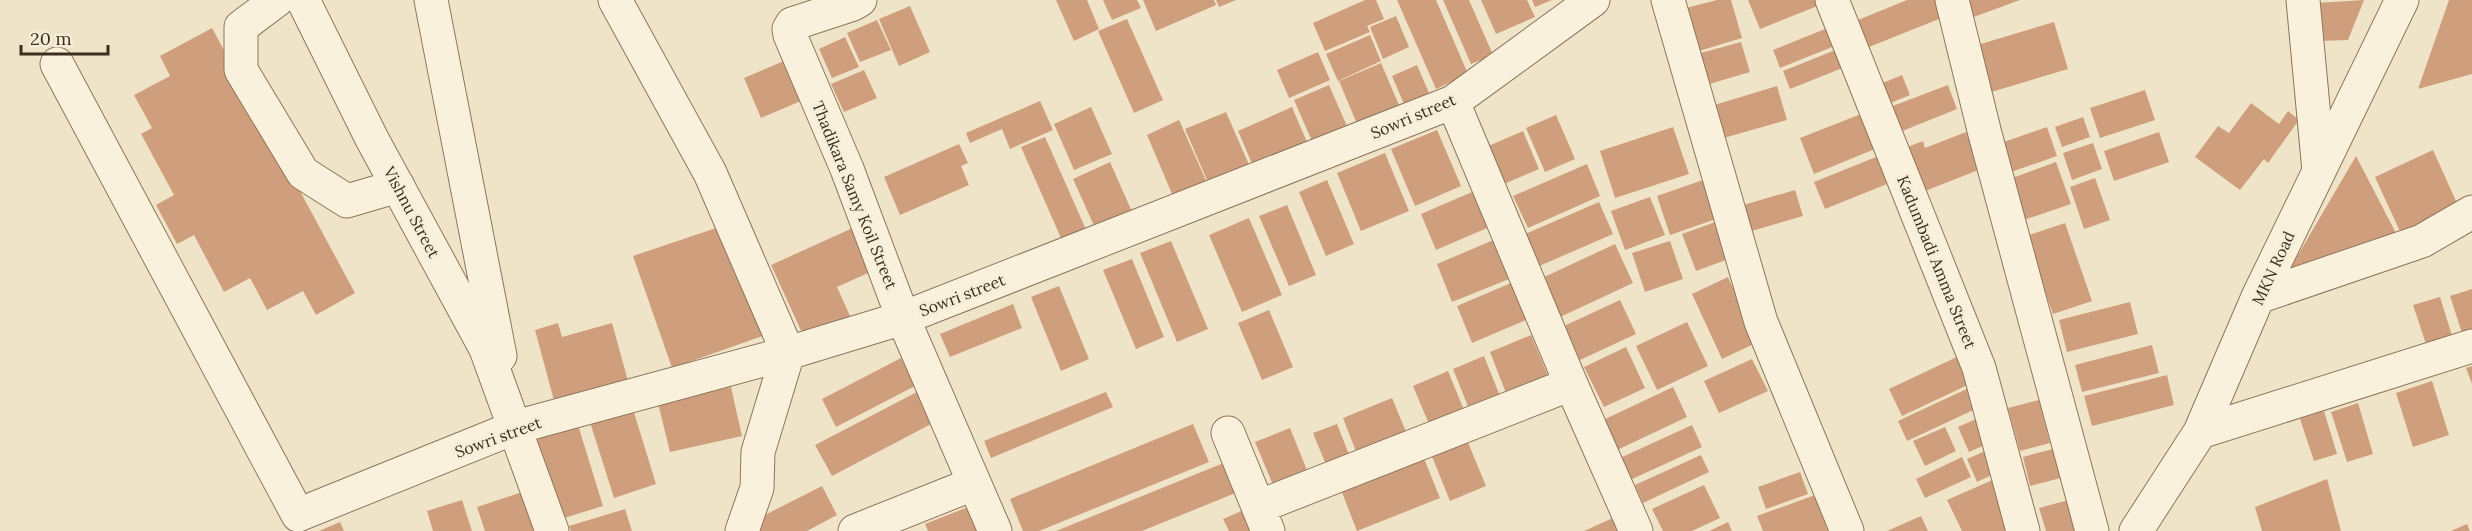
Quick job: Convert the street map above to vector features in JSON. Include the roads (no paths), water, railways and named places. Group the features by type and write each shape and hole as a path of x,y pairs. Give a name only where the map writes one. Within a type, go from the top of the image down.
{"street":[{"path":"277,0 241,27 241,70 303,172 346,201 398,186"},
{"name":"Vishnu Street","path":"303,0 398,186 486,349 552,531"},
{"path":"431,0 535,531"},
{"path":"615,0 710,173 788,353 758,452 757,488 742,531"},
{"name":"Thadikara Samy Koil Street","path":"860,0 792,24 789,29 847,169 903,318 994,531"},
{"name":"Sowri street","path":"57,64 298,515 516,427 788,353 903,318 1453,102 1593,0"},
{"path":"1668,0 1761,322 1847,531"},
{"name":"Kadumbadi Amma Street","path":"1832,0 1979,368 2023,531"},
{"path":"1952,0 1985,134 2092,531"},
{"path":"2303,0 2319,171"},
{"name":"MKN Road","path":"2136,531 2200,432 2258,297 2402,0"},
{"path":"1453,102 1571,384 1636,531"},
{"path":"2258,297 2422,241 2472,212"},
{"path":"2200,432 2472,346"},
{"path":"1228,433 1263,519 1571,384"},
{"path":"855,531 972,484"}]}
